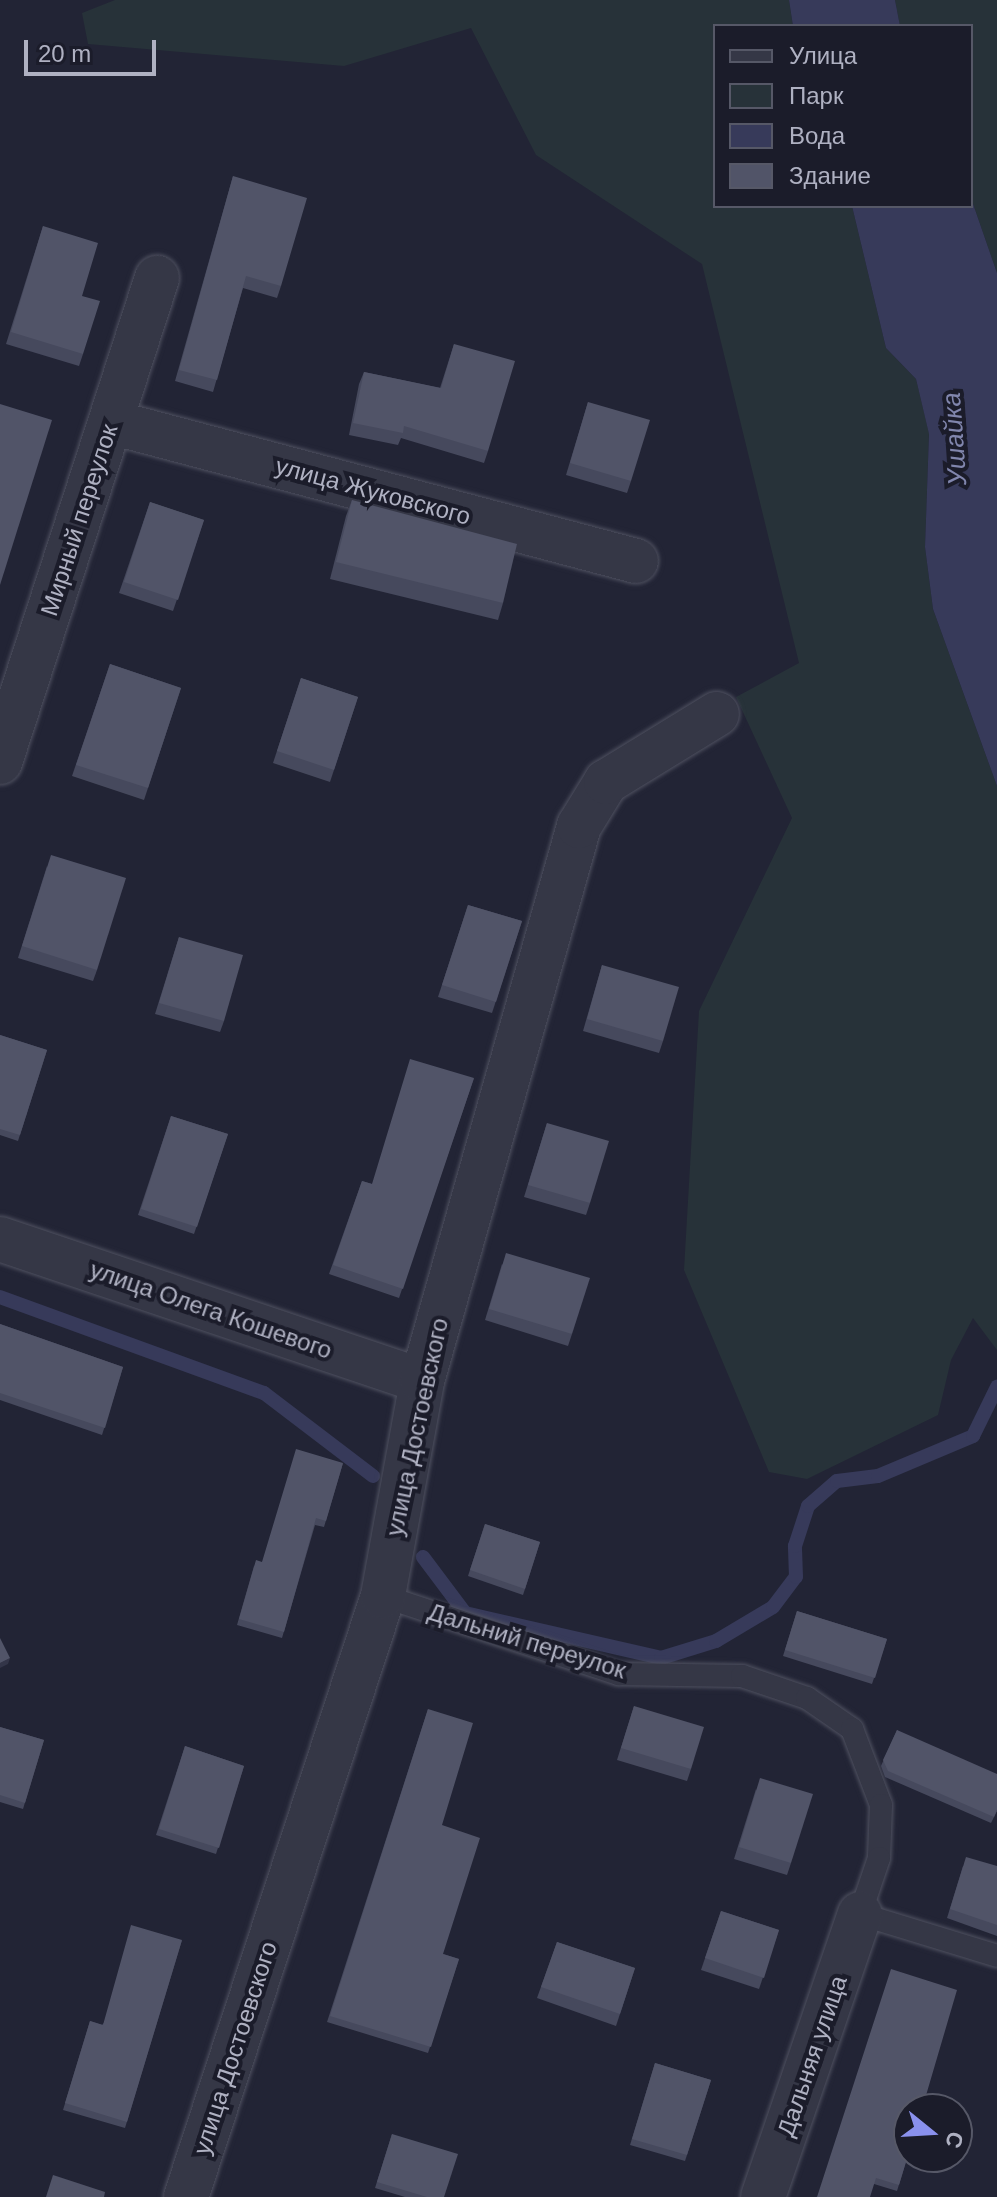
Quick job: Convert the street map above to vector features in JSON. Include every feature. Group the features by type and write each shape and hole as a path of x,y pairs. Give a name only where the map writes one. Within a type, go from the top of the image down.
{"street":[{"name":"Мирный переулок","path":"0,762 157,278"},
{"name":"улица Жуковского","path":"111,422 636,561"},
{"name":"улица Достоевского","path":"186,2197 383,1596 422,1381 579,826 606,782 717,714"},
{"name":"улица Олега Кошевого","path":"0,1239 422,1381"},
{"name":"Дальняя улица","path":"763,2197 860,1914"}],"lane":[{"name":"Дальний переулок","path":"383,1596 619,1674 742,1676 807,1698 852,1729 881,1805 879,1858 860,1914"},
{"path":"860,1914 997,1956"}],"green space":[{"path":"115,0 789,0 793,24 713,24 713,208 852,208 886,348 916,379 929,433 925,547 933,609 997,786 997,1350 973,1318 951,1360 938,1415 807,1479 769,1472 684,1270 699,1011 792,818 736,697 799,663 702,264 536,155 471,28 344,66 88,44 82,13"},
{"path":"895,0 997,0 997,273 973,204 973,24 900,24"}],"water":[{"path":"789,0 895,0 900,24 793,24"},
{"name":"Ушайка","path":"973,204 997,273 997,786 933,609 925,547 929,434 916,379 886,348 852,208 973,208"}],"building":[{"path":"233,176 307,198 281,286 246,276 217,380 179,370"},
{"path":"43,226 98,243 82,296 100,301 83,354 11,332"},
{"path":"454,344 515,361 488,451 404,426 403,433 353,423 364,372 441,388"},
{"path":"588,402 650,420 631,481 570,463"},
{"path":"0,404 52,420 0,585"},
{"path":"352,500 517,544 503,603 336,562"},
{"path":"150,502 204,520 178,600 124,582"},
{"path":"110,664 181,688 148,788 76,765"},
{"path":"301,678 358,697 334,770 277,751"},
{"path":"51,855 126,878 97,970 22,946"},
{"path":"468,905 522,921 496,1002 442,985"},
{"path":"179,937 243,955 224,1021 159,1003"},
{"path":"602,965 679,987 663,1041 587,1019"},
{"path":"0,1035 47,1050 20,1135 0,1129"},
{"path":"410,1059 474,1078 403,1289 333,1265 362,1181 372,1184"},
{"path":"171,1116 228,1134 197,1227 141,1209"},
{"path":"547,1123 609,1141 590,1203 528,1185"},
{"path":"506,1253 590,1278 572,1334 489,1309"},
{"path":"0,1324 123,1367 105,1428 0,1393"},
{"path":"296,1449 343,1463 326,1521 316,1518 284,1632 239,1619 256,1560 262,1562"},
{"path":"485,1524 540,1542 525,1589 470,1570"},
{"path":"797,1611 887,1639 875,1678 785,1650"},
{"path":"0,1638 10,1658 0,1663"},
{"path":"634,1706 704,1727 691,1769 621,1748"},
{"path":"428,1709 473,1723 442,1825 480,1838 443,1954 459,1959 431,2047 330,2016"},
{"path":"0,1727 44,1740 25,1803 0,1795"},
{"path":"897,1730 997,1774 997,1810 994,1817 888,1771 883,1760"},
{"path":"185,1746 244,1766 219,1848 159,1829"},
{"path":"760,1778 813,1794 791,1863 739,1847"},
{"path":"966,1857 997,1866 997,1925 950,1909"},
{"path":"721,1911 779,1930 764,1978 705,1958"},
{"path":"131,1925 182,1940 127,2122 65,2103 90,2021 103,2025"},
{"path":"557,1942 635,1968 620,2014 541,1987"},
{"path":"891,1969 957,1990 927,2093 893,2093 893,2173 903,2173 899,2185 876,2178 870,2197 817,2197"},
{"path":"655,2063 711,2080 687,2155 632,2139"},
{"path":"392,2134 458,2154 444,2197 427,2197 377,2182"},
{"path":"53,2175 105,2192 104,2197 46,2197"}],"waterway":[{"path":"0,1297 264,1393 373,1476"},
{"path":"423,1557 465,1613 661,1658 716,1641 773,1607 796,1577 795,1546 808,1506 837,1481 878,1476 973,1436 997,1387"}]}
